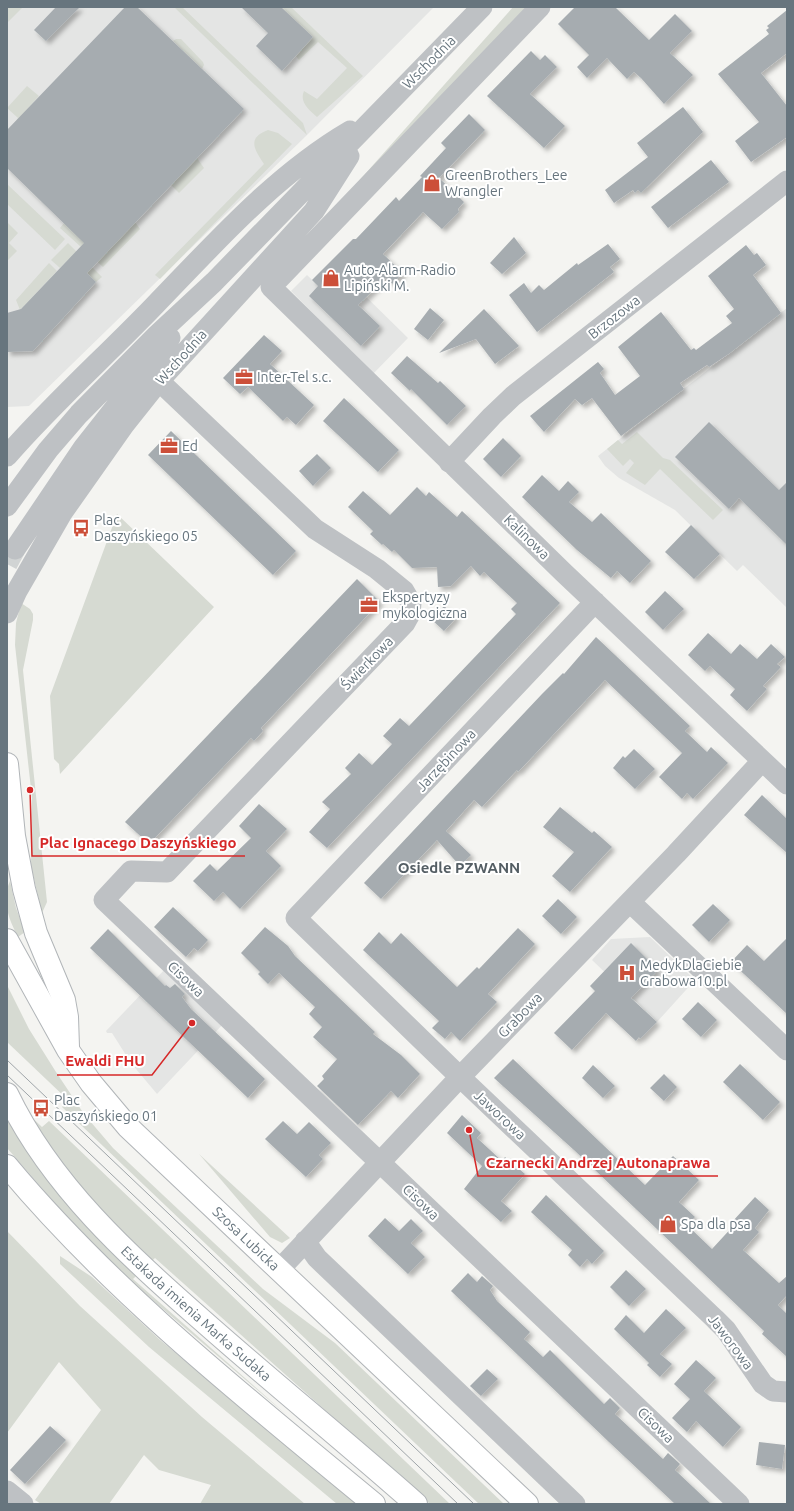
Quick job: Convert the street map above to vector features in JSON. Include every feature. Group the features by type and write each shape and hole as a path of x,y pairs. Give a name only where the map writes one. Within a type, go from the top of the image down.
{"main road":[{"path":"7,764 11,844 36,934 65,1006 68,1050"},
{"name":"Szosa Lubicka","path":"7,940 68,1050 91,1083 128,1127 527,1504"},
{"name":"Estakada imienia Marka Sudaka","path":"7,1094 43,1155 86,1209 119,1244 182,1302 416,1504"},
{"path":"7,1166 62,1228 135,1301 374,1504"}],"street":[{"name":"Wschodnia","path":"7,506 43,456 79,414 157,335 214,282 482,7"},
{"name":"Kalinowa","path":"540,7 271,287 449,462 787,784"},
{"name":"Wschodnia","path":"7,613 17,590 76,491 124,425 159,381 314,211 375,116"},
{"name":"Wschodnia","path":"9,451 222,236 284,179 329,143 375,116"},
{"name":"Brzozowa","path":"449,462 513,396 787,181"},
{"name":"Wschodnia","path":"15,549 84,447 214,282"},
{"name":"Świerkowa","path":"104,900 130,871 167,872 405,623 410,614 411,603 404,591 377,569 315,529 159,381"},
{"name":"Jarzębinowa","path":"296,918 595,602"},
{"name":"Grabowa","path":"279,1270 460,1077 630,902 762,760"},
{"name":"Cisowa","path":"104,900 739,1504"},
{"path":"630,902 787,1050"},
{"name":"Jaworowa","path":"296,918 460,1077 715,1319 726,1330 763,1384 773,1391 787,1392"},
{"path":"305,1241 318,1258 575,1504"},
{"path":"7,1491 23,1504"}],"shaded area":[{"path":"7,7 434,7 307,135 29,406 7,407"},
{"path":"7,7 23,7 7,23"},
{"path":"174,7 182,7 303,123 307,135"},
{"path":"281,7 291,7 363,76 317,117 308,109 304,102 304,91 317,99 347,68 318,42 299,60 296,56 313,37"},
{"path":"513,7 529,7 311,235"},
{"path":"176,39 181,39 203,62 204,65 202,69 173,41"},
{"path":"27,86 39,96 14,124 18,118 7,108"},
{"path":"268,130 278,133 292,144 160,279 155,275 264,164 254,145 257,137 261,133"},
{"path":"197,158 204,168 179,193 171,185"},
{"path":"7,184 65,239 55,250 7,204"},
{"path":"7,222 18,233 9,243 17,251 7,261"},
{"path":"135,222 140,229 103,267 60,228 64,223"},
{"path":"68,243 102,277 96,282 70,258 60,268 51,260"},
{"path":"49,263 57,271 20,310 16,300"},
{"path":"307,275 333,300 353,284 408,338 373,374 291,291"},
{"path":"787,308 787,608 743,565 737,571 675,510 619,478 605,466 598,456"},
{"path":"637,432 663,458 670,460 723,510 713,520 660,469 645,485 626,473 634,463 630,459 623,466 607,449 618,440 622,444"},
{"path":"117,514 214,607 60,774 59,764 54,759 50,696"},
{"path":"21,603 30,609 33,614 23,670 47,902 42,913 31,866 32,798 15,645 16,623"},
{"path":"10,881 16,908 25,932 18,937 9,917 6,903 7,888"},
{"path":"650,937 695,980 657,1022 592,960 611,939"},
{"path":"167,967 225,1022 157,1094 131,1063 112,1033 107,1033 106,1031"},
{"path":"7,985 29,1029 56,1072 84,1114 113,1148 263,1289 335,1343 504,1504 479,1504 62,1107 68,1100 7,1042"},
{"path":"7,1094 42,1127 49,1121 450,1504 430,1504 155,1258 133,1279 288,1416 122,1274 67,1217 7,1148"},
{"path":"199,1154 290,1238 282,1243 270,1237"},
{"path":"7,1231 80,1306 202,1417 305,1504 200,1504 211,1485 159,1470 144,1455 109,1504 41,1504 35,1500 101,1410 59,1362 7,1433"},
{"path":"60,1256 92,1277 159,1339 356,1504 337,1504 149,1347 60,1264"}],"building":[{"path":"56,7 80,7 46,41 34,30"},
{"path":"125,7 137,7 244,109 87,273 96,282 33,351 7,352 7,313 21,309 84,243 7,168 7,130"},
{"path":"241,7 281,7 313,37 282,71 256,46 268,33"},
{"path":"575,7 615,7 649,40 675,14 692,31 670,53 693,75 664,104 634,72 627,79 607,58 587,78 577,67 589,55 558,24"},
{"path":"787,10 787,53 761,73 787,106 787,137 751,162 735,141 759,122 718,74 769,34 766,30 769,28 767,26"},
{"path":"531,51 540,60 545,55 557,67 530,94 565,126 544,148 487,96"},
{"path":"683,107 703,132 641,193 638,190 635,193 633,190 614,203 605,190 648,157 637,143"},
{"path":"469,114 485,130 439,178 464,202 458,209 459,212 442,229 423,212 383,254 403,273 392,284 386,278 358,305 380,326 361,346 309,296 318,286 312,280 353,239 356,239 396,197 399,201 422,177 420,176 446,148 441,143"},
{"path":"711,160 729,182 668,228 651,207"},
{"path":"514,237 526,253 502,274 490,263"},
{"path":"608,244 620,259 610,267 614,272 537,332 509,295 524,283 531,293 539,285 544,290 577,263 578,265"},
{"path":"746,245 754,255 757,253 766,265 753,275 781,313 730,353 709,367 707,365 680,383 684,389 621,436 592,398 582,405 575,399 544,432 530,416 598,362 604,369 600,373 615,395 640,376 618,347 661,312 691,350 694,348 696,350 732,323 726,316 734,309 708,276"},
{"path":"430,308 444,320 428,340 414,329"},
{"path":"484,309 519,346 495,364 476,339 439,353"},
{"path":"264,335 282,351 270,364 314,405 296,425 287,417 283,421 248,387 240,394 223,378"},
{"path":"407,356 438,383 440,381 466,406 447,425 411,389 410,391 391,373"},
{"path":"344,398 399,450 378,472 323,421"},
{"path":"709,422 779,490 787,482 787,545 739,498 729,509 675,457"},
{"path":"171,431 296,551 273,575 148,455"},
{"path":"503,438 521,456 501,477 483,459"},
{"path":"317,454 331,468 313,486 299,471"},
{"path":"542,475 559,491 568,481 579,492 569,502 592,522 601,513 651,561 630,583 617,571 611,578 577,550 522,497"},
{"path":"417,487 426,496 429,492 457,517 462,511 560,603 327,848 309,832 330,809 322,802 351,774 345,768 359,753 372,765 392,744 383,736 400,718 409,726 516,614 511,609 517,603 484,572 480,576 471,566 451,586 438,587 437,567 412,568 394,550 392,552 370,534 373,531 348,507 363,491 390,515"},
{"path":"691,525 720,554 694,579 665,552"},
{"path":"357,579 380,602 261,728 263,731 254,741 251,738 149,844 125,822"},
{"path":"665,591 684,609 663,630 645,612"},
{"path":"444,606 457,617 444,631 432,620"},
{"path":"708,633 731,654 740,644 757,659 771,644 785,657 777,664 781,667 763,686 767,689 747,711 730,695 735,689 710,666 705,671 688,655"},
{"path":"596,637 690,726 685,731 707,752 711,747 728,763 693,799 687,793 682,799 659,777 682,753 605,680 518,772 517,770 482,807 474,800 446,831 471,855 460,866 437,840 381,899 364,883 542,694 563,673 564,674"},
{"path":"634,749 655,769 635,789 613,768 623,756 625,758"},
{"path":"762,795 787,819 787,853 744,815"},
{"path":"259,804 287,829 266,851 281,866 240,909 223,892 214,901 193,881 210,864 217,871 251,838 239,826"},
{"path":"560,807 592,833 594,831 612,847 570,892 552,876 574,852 543,827"},
{"path":"558,899 577,917 561,934 542,916"},
{"path":"713,904 730,920 709,942 692,925"},
{"path":"173,907 208,940 198,951 194,948 186,957 154,927"},
{"path":"265,927 288,946 295,956 375,1032 373,1034 401,1055 420,1074 398,1098 391,1091 358,1125 317,1086 324,1079 322,1076 337,1059 313,1037 322,1027 309,1014 315,1007 279,973 268,984 258,974 260,972 241,953"},
{"path":"518,928 535,944 488,994 497,1002 460,1041 451,1032 445,1039 432,1028 439,1021 363,950 379,932 391,944 401,933 457,987 477,967 479,969"},
{"path":"108,929 165,986 166,985 170,988 175,984 185,994 182,997 191,1009 265,1079 248,1098 90,948"},
{"path":"787,938 787,1014 731,962 747,945 764,961"},
{"path":"631,943 658,970 631,998 657,1022 640,1039 639,1037 636,1041 606,1013 572,1050 554,1033 595,991 590,986"},
{"path":"698,1002 717,1020 701,1037 682,1019"},
{"path":"513,1059 645,1185 673,1156 699,1180 679,1202 695,1217 687,1225 712,1249 735,1224 732,1222 755,1197 769,1210 755,1228 759,1232 743,1250 779,1283 787,1276 787,1295 778,1305 787,1314 787,1357 762,1334 764,1331 574,1150 494,1078"},
{"path":"740,1064 780,1102 763,1120 723,1082"},
{"path":"593,1065 615,1086 603,1098 582,1078"},
{"path":"664,1074 677,1087 664,1101 650,1088"},
{"path":"462,1115 481,1133 477,1138 502,1161 505,1157 525,1174 501,1201 512,1211 501,1222 464,1189 482,1166 447,1133"},
{"path":"283,1121 297,1134 309,1122 331,1143 319,1155 323,1159 306,1177 265,1139"},
{"path":"546,1195 604,1251 592,1264 587,1259 580,1267 568,1255 572,1250 531,1212"},
{"path":"385,1218 399,1231 411,1219 423,1231 411,1243 425,1257 408,1274 368,1236"},
{"path":"626,1270 646,1289 629,1306 610,1287"},
{"path":"468,1273 477,1282 482,1276 493,1286 490,1290 497,1301 530,1332 524,1339 543,1357 550,1350 604,1404 610,1398 620,1408 615,1414 663,1459 668,1453 680,1464 675,1470 711,1504 675,1504 609,1442 451,1291"},
{"path":"666,1309 686,1328 660,1354 672,1364 660,1377 647,1365 649,1363 614,1329 626,1315 644,1333"},
{"path":"696,1360 716,1378 704,1391 741,1427 723,1447 696,1421 687,1432 672,1418 690,1399 674,1384"},
{"path":"487,1369 498,1379 481,1396 470,1386"},
{"path":"50,1426 66,1440 25,1484 10,1470"},
{"path":"759,1442 785,1445 782,1469 756,1465"}],"tunnel":[{"path":"7,564 15,549"}],"tram line":[{"path":"7,1060 474,1504"},
{"path":"7,1075 458,1504"}],"place":[{"name":"GreenBrothers_Lee Wrangler","path":"432,183"},
{"name":"Auto-Alarm-Radio Lipiński M.","path":"331,278"},
{"name":"Inter-Tel s.c.","path":"244,377"},
{"name":"Ed","path":"169,446"},
{"name":"Plac Daszyńskiego 05","path":"81,528"},
{"name":"Ekspertyzy mykologiczna","path":"369,605"},
{"name":"Plac Ignacego Daszyńskiego","path":"30,790"},
{"name":"MedykDlaCiebie Grabowa10.pl","path":"627,973"},
{"name":"Ewaldi FHU","path":"192,1023"},
{"name":"Plac Daszyńskiego 01","path":"41,1108"},
{"name":"Czarnecki Andrzej Autonaprawa","path":"469,1130"},
{"name":"Spa dla psa","path":"668,1224"}],"district":[{"name":"Osiedle PZWANN","path":"459,868"}]}
